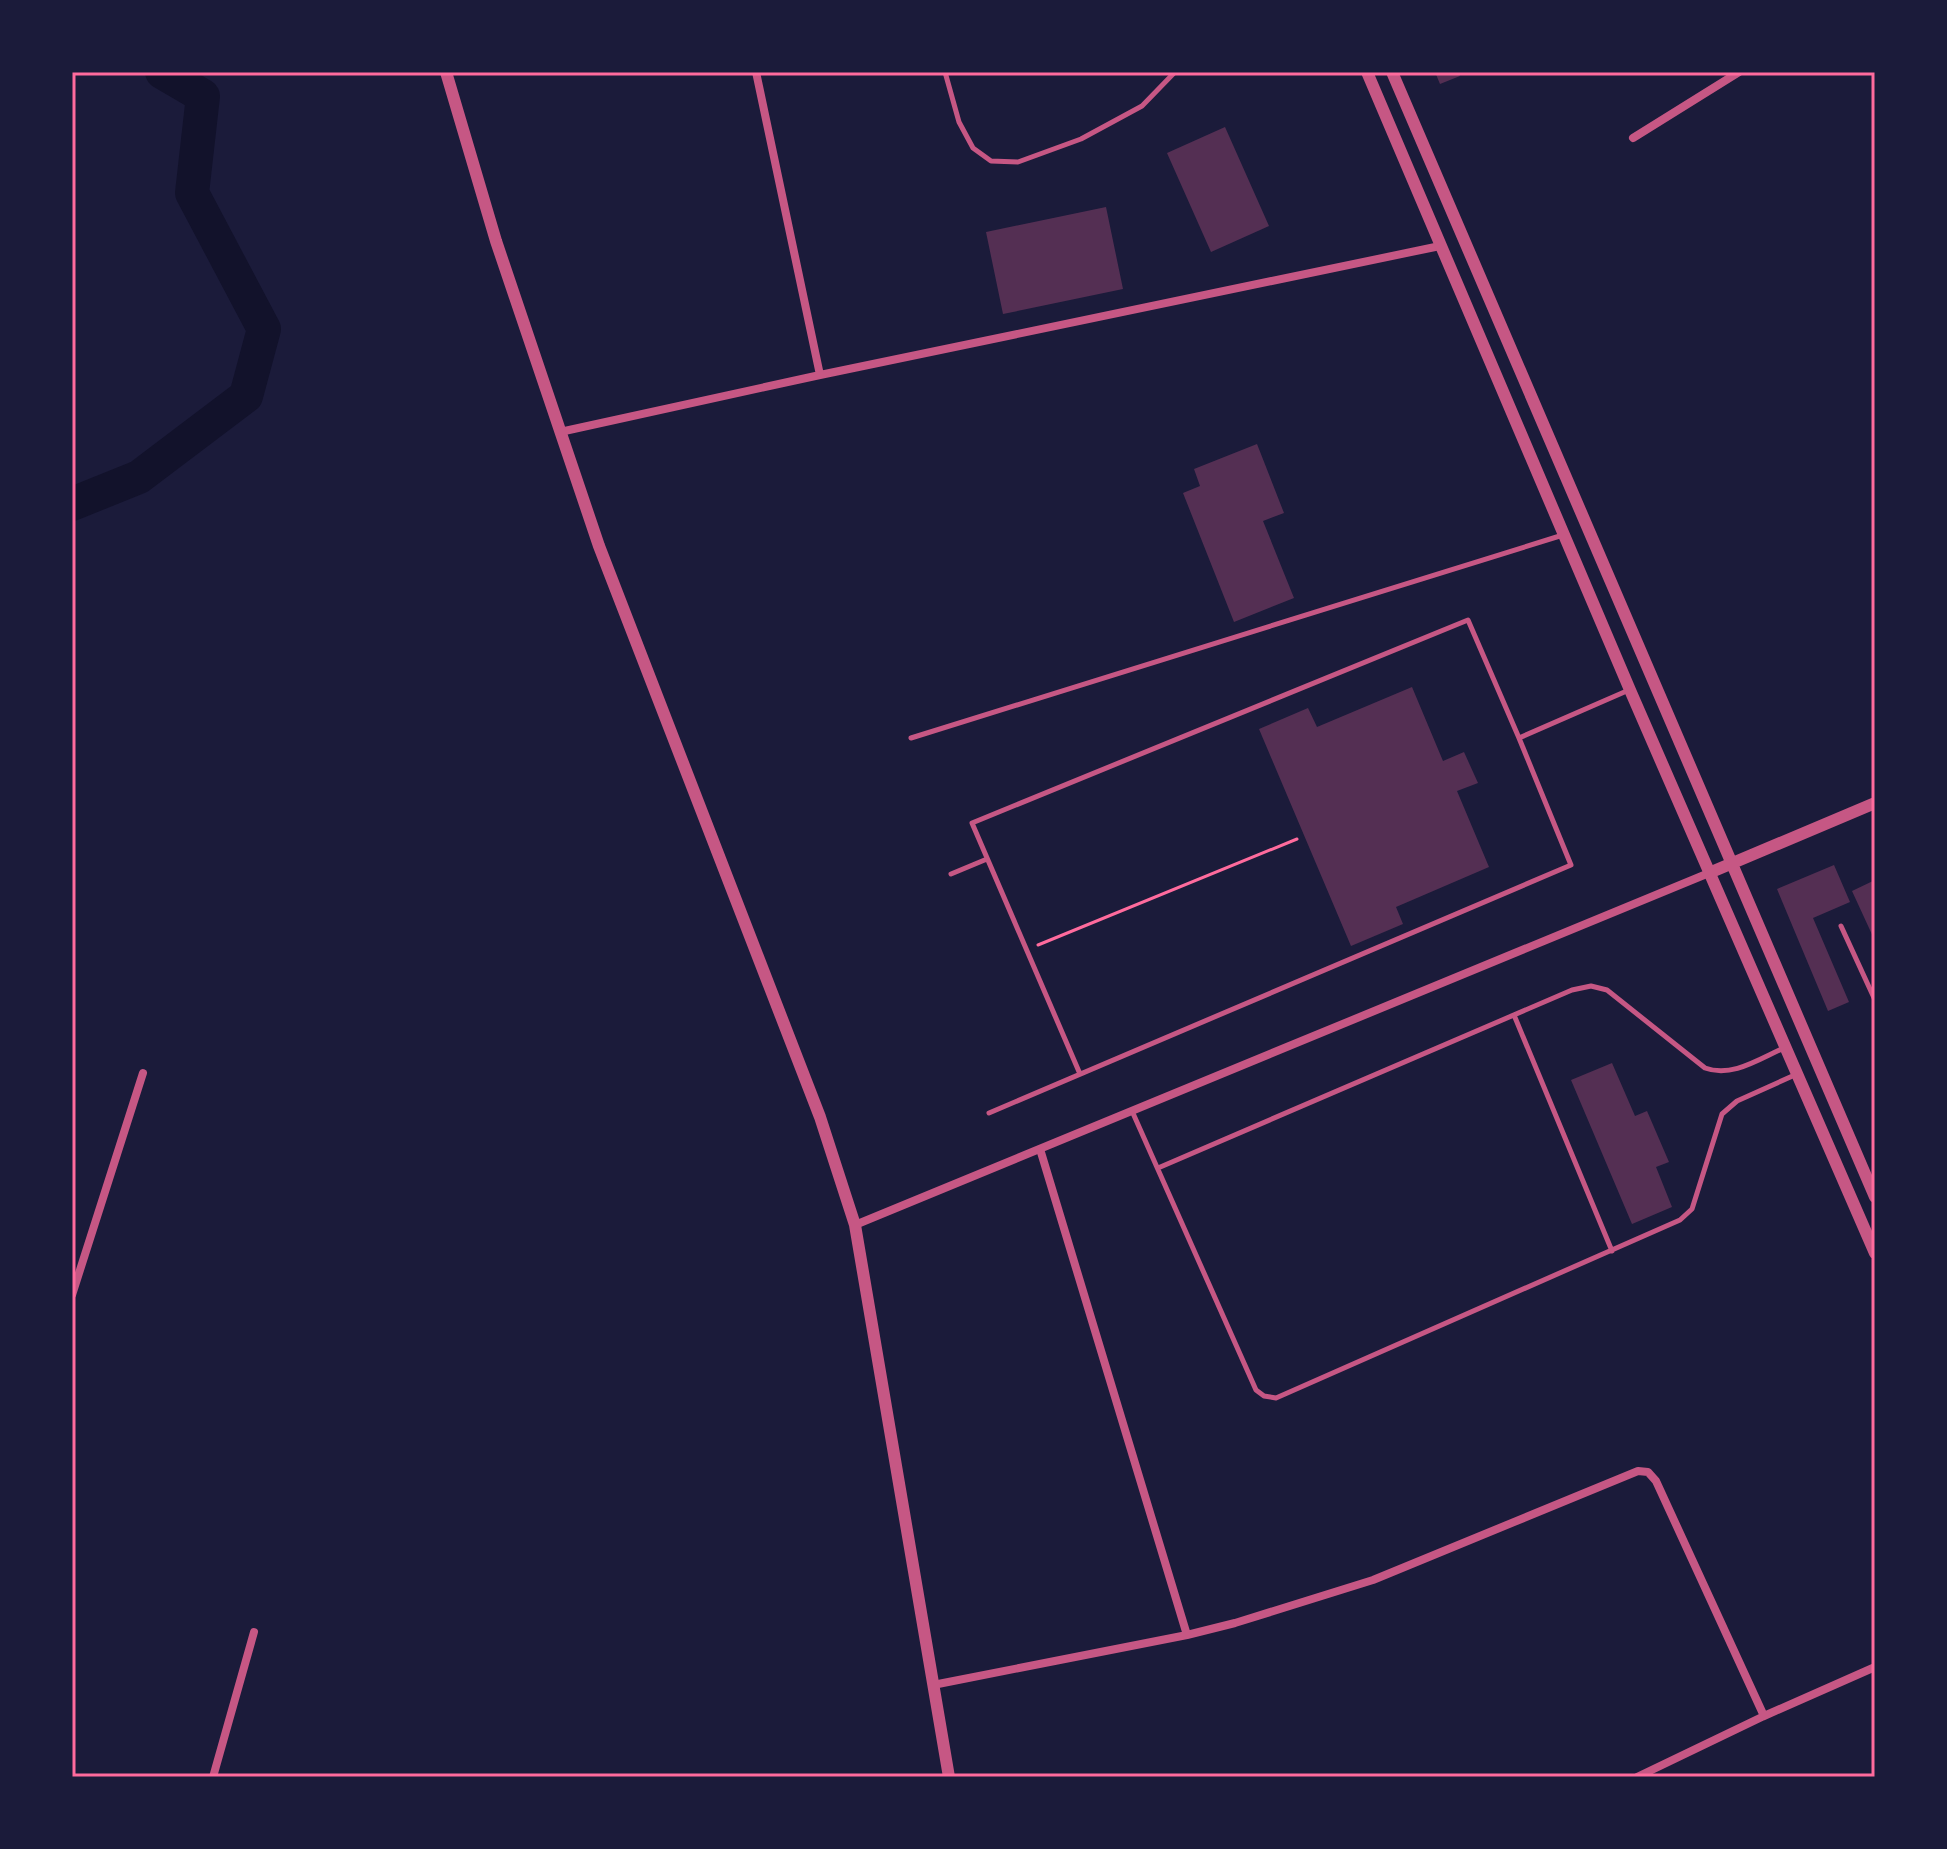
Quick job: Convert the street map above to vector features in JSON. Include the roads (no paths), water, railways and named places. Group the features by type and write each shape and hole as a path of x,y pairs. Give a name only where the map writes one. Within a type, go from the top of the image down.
{"street":[{"path":"446,72 496,241 560,432 642,659 820,1117 855,1225 949,1777"},
{"path":"756,72 820,375"},
{"path":"1367,72 1630,690 1875,1253"},
{"path":"1392,72 1875,1197"},
{"path":"1633,138 1739,72"},
{"path":"560,432 1440,246 1463,237"},
{"path":"855,1225 1875,803"},
{"path":"72,1295 143,1073"},
{"path":"1040,1149 1187,1635"},
{"path":"933,1685 1187,1635 1373,1580 1638,1471 1648,1472 1656,1481 1764,1716"},
{"path":"213,1777 254,1632"},
{"path":"1637,1777 1875,1667"}],"lane":[{"path":"945,72 959,122 973,148 991,161 1018,162 1081,139 1142,106 1175,72"},
{"path":"911,738 1564,535"},
{"path":"989,1113 1571,865 1468,620 972,823 1080,1074"},
{"path":"1519,738 1630,690"},
{"path":"951,874 987,859"},
{"path":"1841,926 1875,1000"},
{"path":"1158,1168 1572,990 1591,986 1607,990 1705,1068 1718,1073 1731,1072 1785,1048"},
{"path":"1514,1015 1612,1251"},
{"path":"1132,1111 1256,1390 1264,1396 1276,1398 1680,1220 1692,1209 1722,1114 1737,1101 1797,1074"}],"waterway":[{"path":"72,504 139,477 246,396 264,329 192,193 203,96 162,72"}]}
